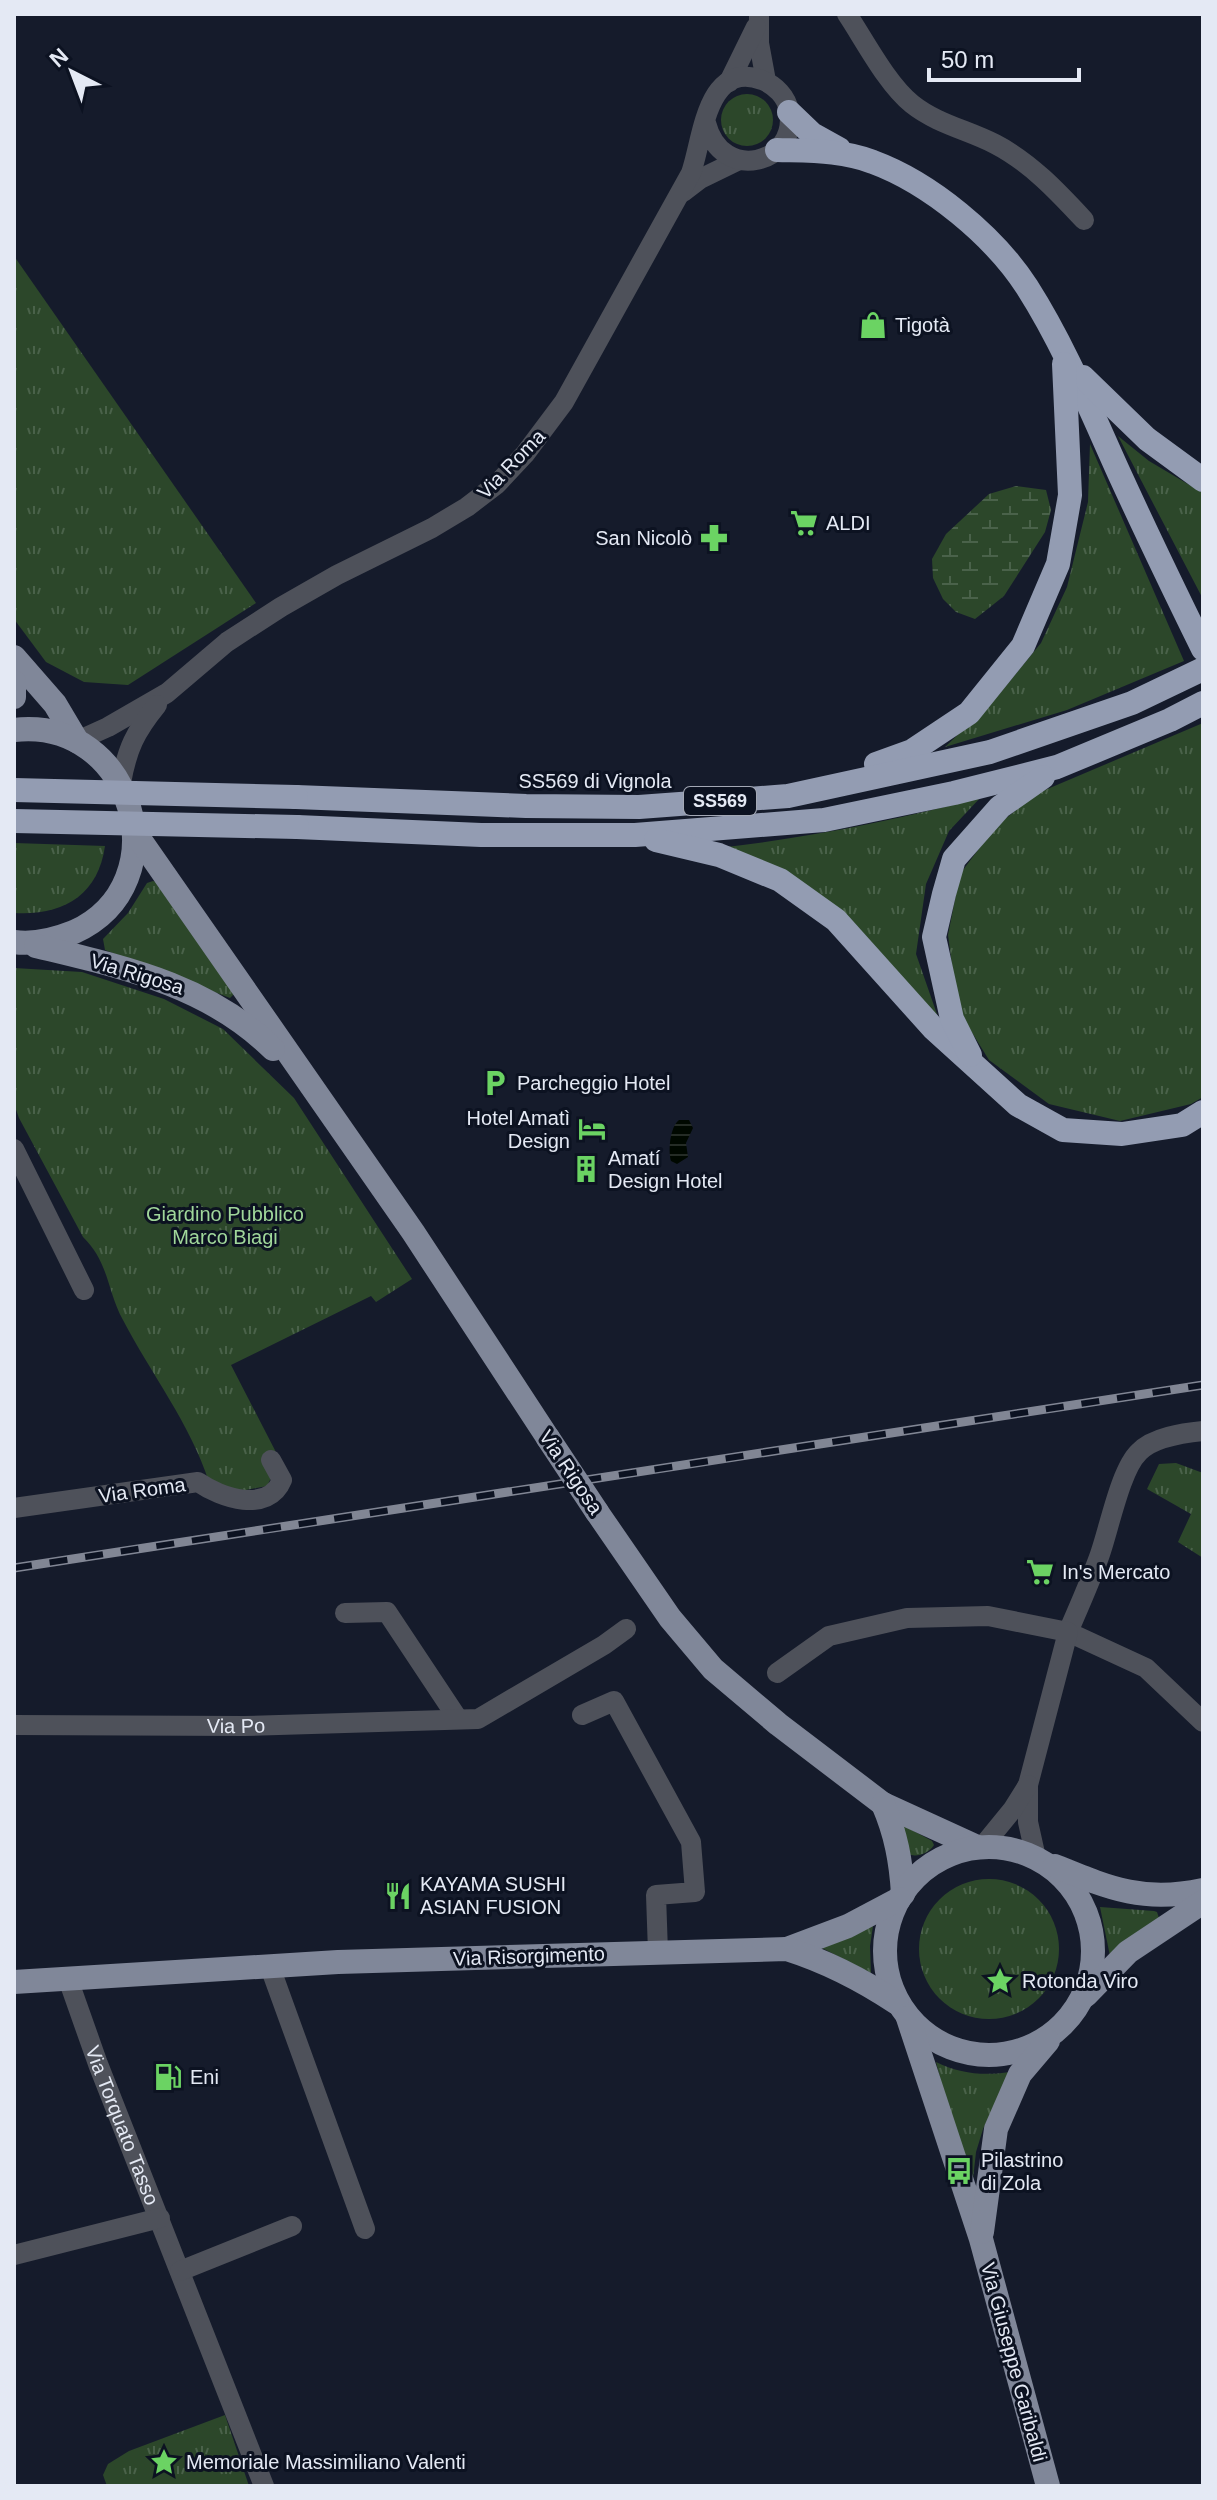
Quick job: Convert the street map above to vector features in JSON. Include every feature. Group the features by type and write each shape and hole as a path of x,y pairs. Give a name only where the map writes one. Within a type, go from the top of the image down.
{"highway":[{"path":"789,112 822,140 852,155 873,161 934,196 975,227 1026,286 1063,354 1203,649"},
{"path":"777,150 852,155"},
{"path":"1063,354 1101,396 1147,439 1203,480"},
{"path":"788,796 912,751 969,713 1023,646 1058,564 1070,495 1063,354"},
{"name":"SS569 di Vignola","path":"14,790 639,807 788,796 990,752 1132,703 1203,669"},
{"name":"SS569","path":"14,821 297,827 481,835 635,835 824,820 954,793 1057,767 1203,703"},
{"path":"977,1068 952,1019 934,937 944,894 954,859 1000,807 1057,767"},
{"path":"635,835 719,855 780,880 836,920 933,1028 1018,1105 1063,1130 1122,1134 1182,1125 1203,1112"}],"main road":[{"path":"14,657 55,704 77,741"},
{"path":"14,682 14,697"},
{"path":"14,730 48,730 77,741 109,766 121,783 131,808 134,831 133,853 126,877 113,901 97,917 59,938 18,942"},
{"name":"Via Rigosa","path":"134,831 413,1232 670,1618 713,1669 778,1724 883,1804 979,1847"},
{"name":"Via Rigosa","path":"18,942 128,969 194,992 254,1029 315,1090"},
{"path":"883,1804 899,1851 901,1896"},
{"path":"1203,1890 1142,1894 1112,1889 1039,1859 999,1847 979,1847 946,1856 919,1873 901,1896 887,1927 885,1958 902,2009 927,2035 952,2048 980,2055 1008,2053 1035,2044 1058,2029 1081,1999 1128,1952 1203,1902"},
{"path":"1039,1859 1066,1880 1084,1907 1093,1937 1092,1969 1081,1999"},
{"name":"Via Risorgimento","path":"787,1949 848,1926 901,1896"},
{"name":"Via Risorgimento","path":"17,1977 68,1979 338,1962 787,1949 825,1961 861,1979 902,2009"},
{"name":"Via Giuseppe Garibaldi","path":"902,2009 981,2239 1048,2486"},
{"name":"Via Giuseppe Garibaldi","path":"981,2239 996,2129 1020,2074 1058,2029"}],"street":[{"path":"847,14 909,102 934,119 997,145 1050,184 1084,220"},
{"name":"Via Roma","path":"758,19 766,81 785,99 789,112"},
{"name":"Via Roma","path":"77,741 167,693 227,642 281,607 432,528 497,484 532,445 564,402 679,194 699,152 711,99 729,82 750,44 758,19"},
{"path":"729,82 741,78 766,81"},
{"path":"777,150 790,126 789,112"},
{"path":"706,123 716,147 727,156 739,160"},
{"name":"Via Roma","path":"679,194 700,179 739,160 753,161 777,150"},
{"name":"Via Roma","path":"121,783 127,752 139,728 167,693"},
{"path":"14,1149 84,1290"},
{"path":"1039,1859 1028,1822 1028,1785 1068,1632 1100,1555 1127,1468 1139,1451 1152,1443 1188,1432 1203,1431"},
{"path":"1152,1443 1179,1443 1203,1448"},
{"name":"Via Roma","path":"14,1508 198,1482 230,1499 259,1498 278,1490 282,1480 271,1460"},
{"path":"345,1613 387,1612 458,1719"},
{"path":"777,1673 829,1636 907,1618 988,1616 1068,1632 1146,1668 1203,1722"},
{"name":"Via Po","path":"14,1725 244,1726 478,1719 626,1629"},
{"path":"582,1715 614,1701 691,1842 695,1892 656,1895 658,1952"},
{"path":"979,1847 1013,1809 1028,1785"},
{"path":"270,1967 365,2229"},
{"name":"Via Torquato Tasso","path":"68,1979 264,2486"},
{"path":"14,2255 160,2218"},
{"path":"180,2271 292,2226"}],"green space":[{"path":"747,94 765,102 773,120 765,138 747,146 729,138 721,120 729,102"},
{"path":"14,256 256,603 128,685 84,682 46,662 14,619"},
{"path":"1118,436 1149,461 1203,493 1203,599"},
{"path":"1090,444 1184,661 1067,710 945,747 996,698 1041,643 1067,587 1088,502"},
{"path":"1016,486 1046,490 1051,510 1045,532 1004,596 975,619 956,612 943,599 933,578 932,559 946,534 989,494"},
{"path":"1203,723 1203,1097 1191,1104 1120,1121 1049,1104 989,1060 958,1010 948,935 960,874 996,826 1038,793"},
{"path":"980,798 949,831 926,884 916,954 939,1020 907,982 718,848 849,828"},
{"path":"14,843 105,846 95,878 75,899 47,911 14,913"},
{"path":"147,883 160,883 234,994 230,998 105,950 103,939 128,913"},
{"name":"Giardino Pubblico Marco Biagi","path":"14,968 82,972 164,999 223,1029 294,1098 412,1279 376,1302 371,1296 231,1365 280,1460 267,1486 241,1491 209,1482 181,1419 123,1320 98,1256 83,1237 19,1118 14,1104"},
{"path":"1176,1463 1203,1473 1203,1558 1178,1542 1191,1514 1147,1489 1159,1464"},
{"path":"901,1824 934,1845 922,1854 908,1854"},
{"path":"989,1879 1016,1885 1038,1900 1053,1922 1059,1949 1053,1976 1038,1998 1016,2013 989,2019 962,2013 940,1998 925,1976 919,1949 925,1922 940,1900 962,1885"},
{"path":"1100,1907 1154,1911 1159,1918 1110,1956"},
{"path":"873,1926 871,1973 820,1947"},
{"path":"936,2062 972,2073 1010,2072 983,2129 976,2152 972,2188 966,2184"},
{"path":"225,2415 249,2486 107,2486 103,2475 108,2464 129,2451"}],"shaded area":[{"path":"679,1120 689,1120 693,1128 686,1143 688,1157 677,1164 671,1161 670,1145"}],"railway":[{"path":"14,1568 1203,1385"}],"place":[{"name":"Tigotà","path":"873,325"},
{"name":"ALDI","path":"804,523"},
{"name":"San Nicolò","path":"714,538"},
{"name":"Parcheggio Hotel","path":"495,1083"},
{"name":"Hotel Amatì Design","path":"592,1129"},
{"name":"Amatí Design Hotel","path":"586,1169"},
{"name":"In's Mercato","path":"1040,1572"},
{"name":"KAYAMA SUSHI ASIAN FUSION","path":"398,1896"},
{"name":"Rotonda Viro","path":"1000,1981"},
{"name":"Eni","path":"168,2077"},
{"name":"Pilastrino di Zola","path":"959,2171"},
{"name":"Memoriale Massimiliano Valenti","path":"164,2462"}]}
